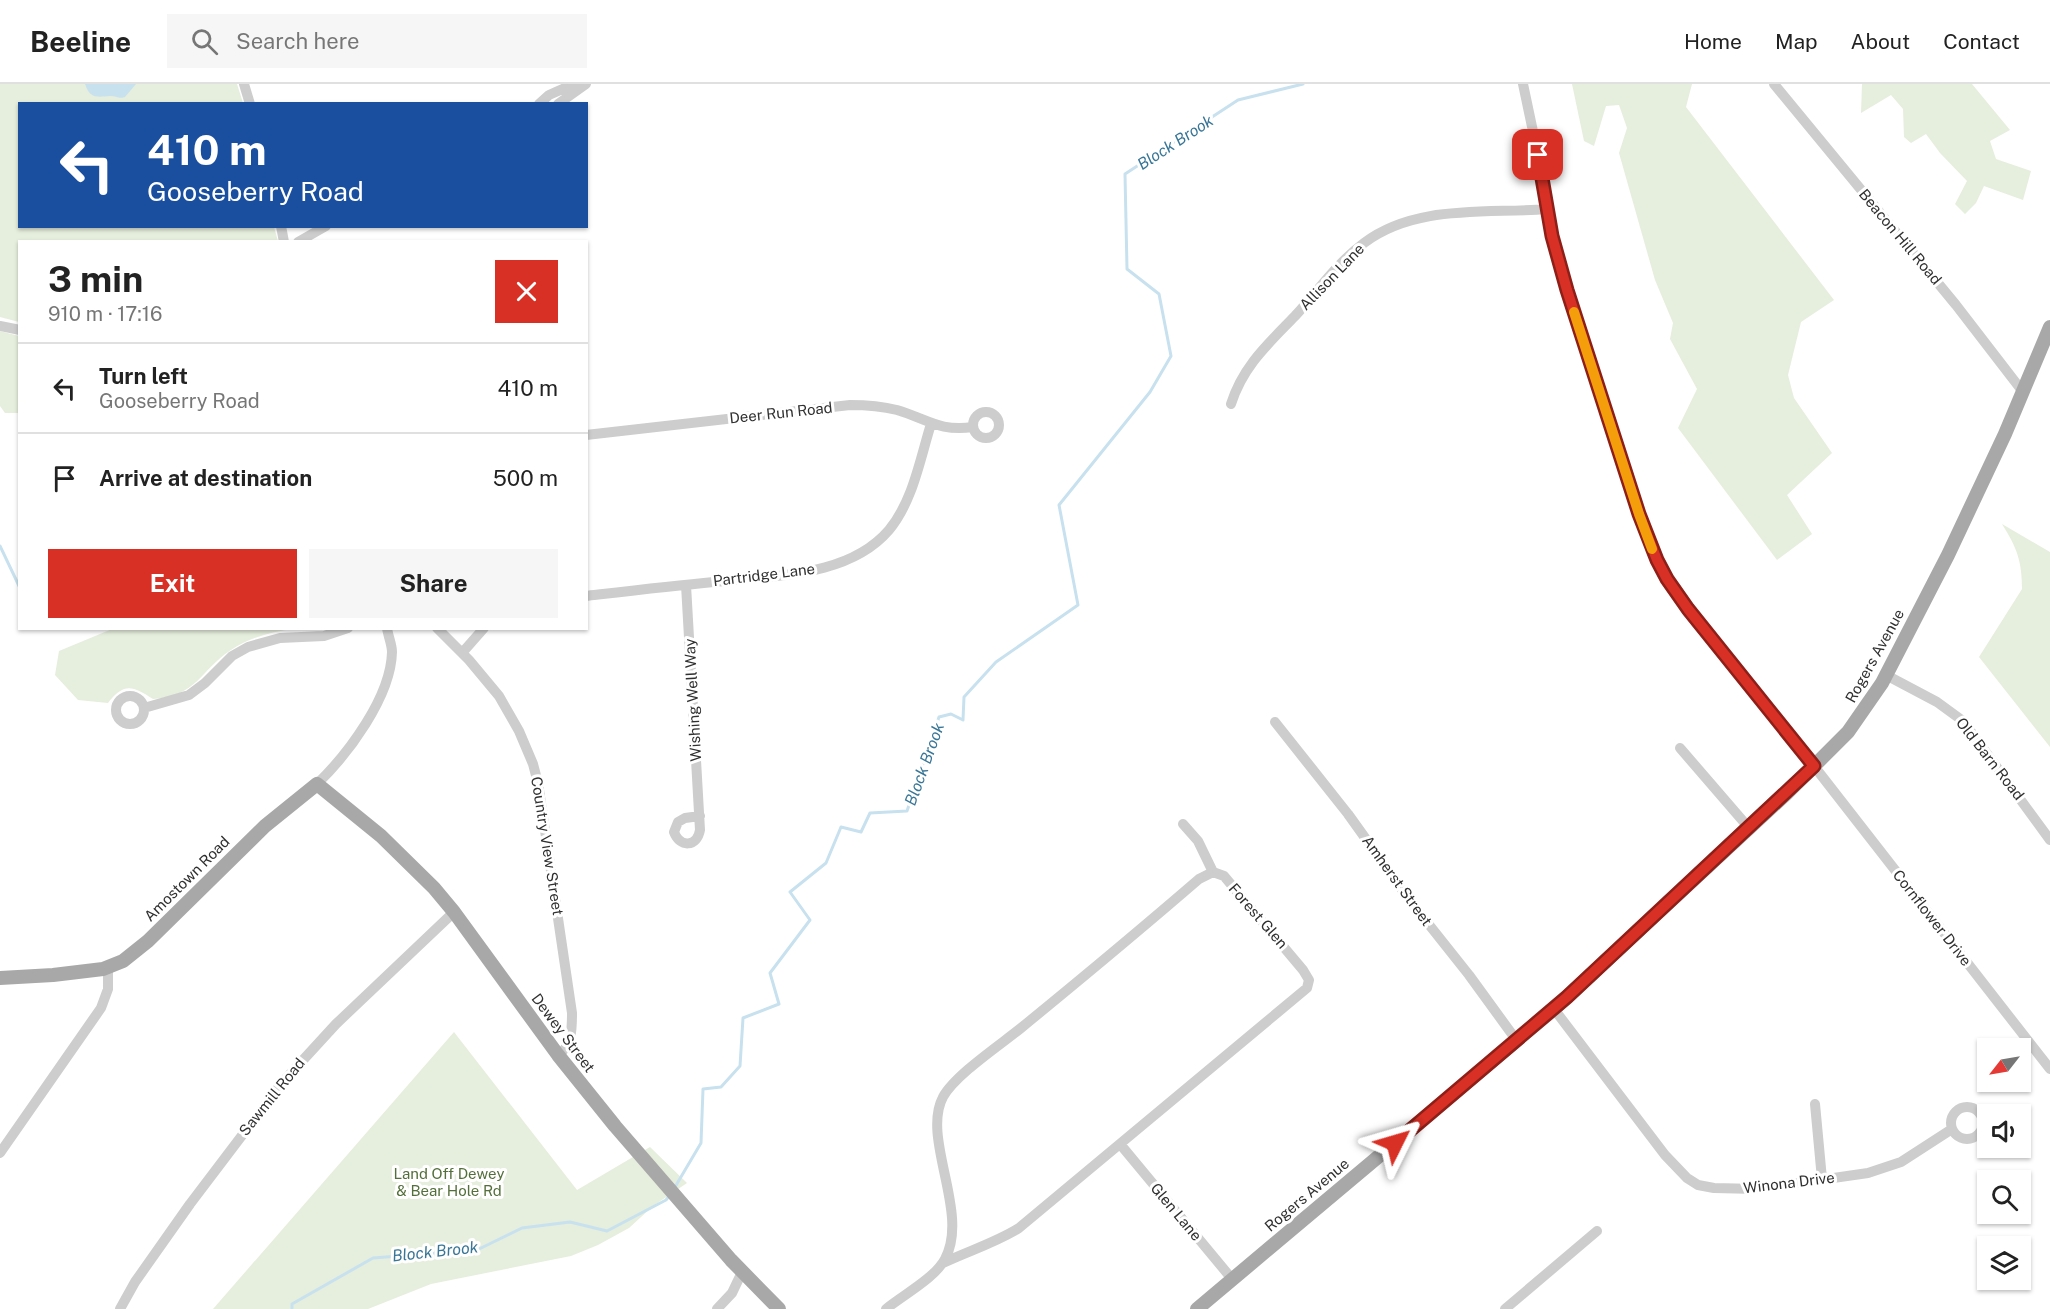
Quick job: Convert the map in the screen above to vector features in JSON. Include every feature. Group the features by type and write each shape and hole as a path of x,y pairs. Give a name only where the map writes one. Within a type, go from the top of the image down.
{"main road":[{"name":"Rogers Avenue","path":"1197,1309 1554,1009 1749,828 1854,725 1886,675 1961,528 2050,327"},
{"name":"Dewey Street","path":"316,784 357,815 420,872 454,912 558,1055 615,1126 742,1272 779,1309"},
{"name":"Amostown Road","path":"108,968 123,961 148,941 266,826 316,784"},
{"path":"0,978 53,975 108,968"}],"street":[{"path":"244,84 249,102"},
{"path":"541,102 549,95 574,84"},
{"path":"561,102 586,84"},
{"name":"Cornflower Drive","path":"1523,84 1540,163 1552,236 1573,309 1639,514 1667,579 1692,615 1814,766 2050,1069"},
{"name":"Beacon Hill Road","path":"1774,84 1956,305 2023,392"},
{"name":"Allison Lane","path":"1231,404 1237,386 1264,348 1345,259 1374,236 1407,222 1440,213 1547,209"},
{"path":"302,240 322,228"},
{"path":"0,326 18,330"},
{"name":"Deer Run Road","path":"588,435 850,405 888,408 931,424 954,428 973,427"},
{"name":"Partridge Lane","path":"588,596 809,570 846,560 873,545 889,530 902,510 931,424"},
{"name":"Wishing Well Way","path":"686,585 699,816"},
{"path":"144,708 189,695 205,683 231,656 248,647 280,638 324,636 342,630"},
{"name":"Amostown Road","path":"316,784 352,746 384,688 392,651 387,630"},
{"name":"Country View Street","path":"439,630 488,681 509,712 523,739 536,773 572,1013 570,1038 566,1048 558,1055"},
{"path":"462,653 482,630"},
{"name":"Old Barn Road","path":"1886,675 1929,698 1963,721 2050,840"},
{"name":"Amherst Street","path":"1275,722 1348,814 1411,902 1469,975 1517,1041"},
{"path":"1680,748 1749,828"},
{"path":"942,1263 948,1251 952,1223 938,1131 940,1105 946,1092 978,1062 1200,879 1213,872 1198,841 1183,824"},
{"name":"Forest Glen","path":"886,1309 934,1272 942,1263 1002,1238 1018,1228 1308,986 1307,975 1290,953 1229,881 1219,873 1213,872"},
{"name":"Sawmill Road","path":"120,1309 135,1282 185,1211 281,1084 369,991 454,912"},
{"path":"0,1154 104,1002 108,989 108,968"},
{"name":"Winona Drive","path":"1554,1009 1665,1155 1693,1182 1711,1188 1745,1189 1868,1173 1896,1164 1952,1129"},
{"path":"1815,1104 1822,1179"},
{"name":"Glen Lane","path":"1120,1144 1232,1279"},
{"path":"1505,1309 1597,1232"},
{"path":"717,1309 732,1293 742,1272"}],"green space":[{"path":"0,84 237,84 243,102 18,102 18,228 274,228 278,240 18,240 18,322 0,317"},
{"path":"1572,84 1692,84 1686,107 1834,300 1801,322 1788,375 1794,398 1832,453 1787,495 1812,534 1777,560 1678,428 1697,389 1670,339 1673,323 1655,280 1619,153 1627,128 1619,105 1606,106 1594,146 1584,141"},
{"path":"1862,84 1972,84 2010,130 1990,141 1996,159 2031,171 2023,200 1984,186 1976,203 1965,214 1955,204 1967,181 1940,153 1926,134 1911,143 1904,137 1903,109 1891,95 1861,113"},
{"path":"0,331 18,336 18,413 5,413 0,406"},
{"path":"2002,524 2050,552 2050,747 1979,657 2022,589 2018,555"},
{"path":"110,630 286,630 245,642 231,650 180,693 153,699 140,691 129,688 119,692 108,703 78,700 55,675 59,651"},
{"name":"Land Off Dewey & Bear Hole Rd","path":"454,1032 577,1190 650,1147 687,1183 653,1206 629,1228 598,1245 571,1256 431,1284 368,1309 213,1309"}],"water":[{"path":"85,84 136,84 125,97 121,98 94,96"}],"waterway":[{"name":"Block Brook","path":"675,1187 701,1143 703,1089 721,1087 740,1066 743,1018 779,1004 770,973 810,920 790,892 826,863 841,827 861,832 870,813 907,811 939,717 951,714 963,720 964,697 996,662 1078,605 1059,505 1150,392 1171,356 1159,294 1127,269 1125,174 1238,100 1303,84"},
{"path":"0,546 18,584"},
{"name":"Block Brook","path":"292,1309 292,1304 373,1258 477,1250 522,1228 570,1222 607,1231 666,1200 670,1195"}],"slow traffic":[{"path":"1574,312 1652,549"}],"route":[{"path":"1395,1143 1567,997 1814,766 1748,687 1688,609 1657,560 1639,514 1567,290 1552,236 1538,155"}]}
